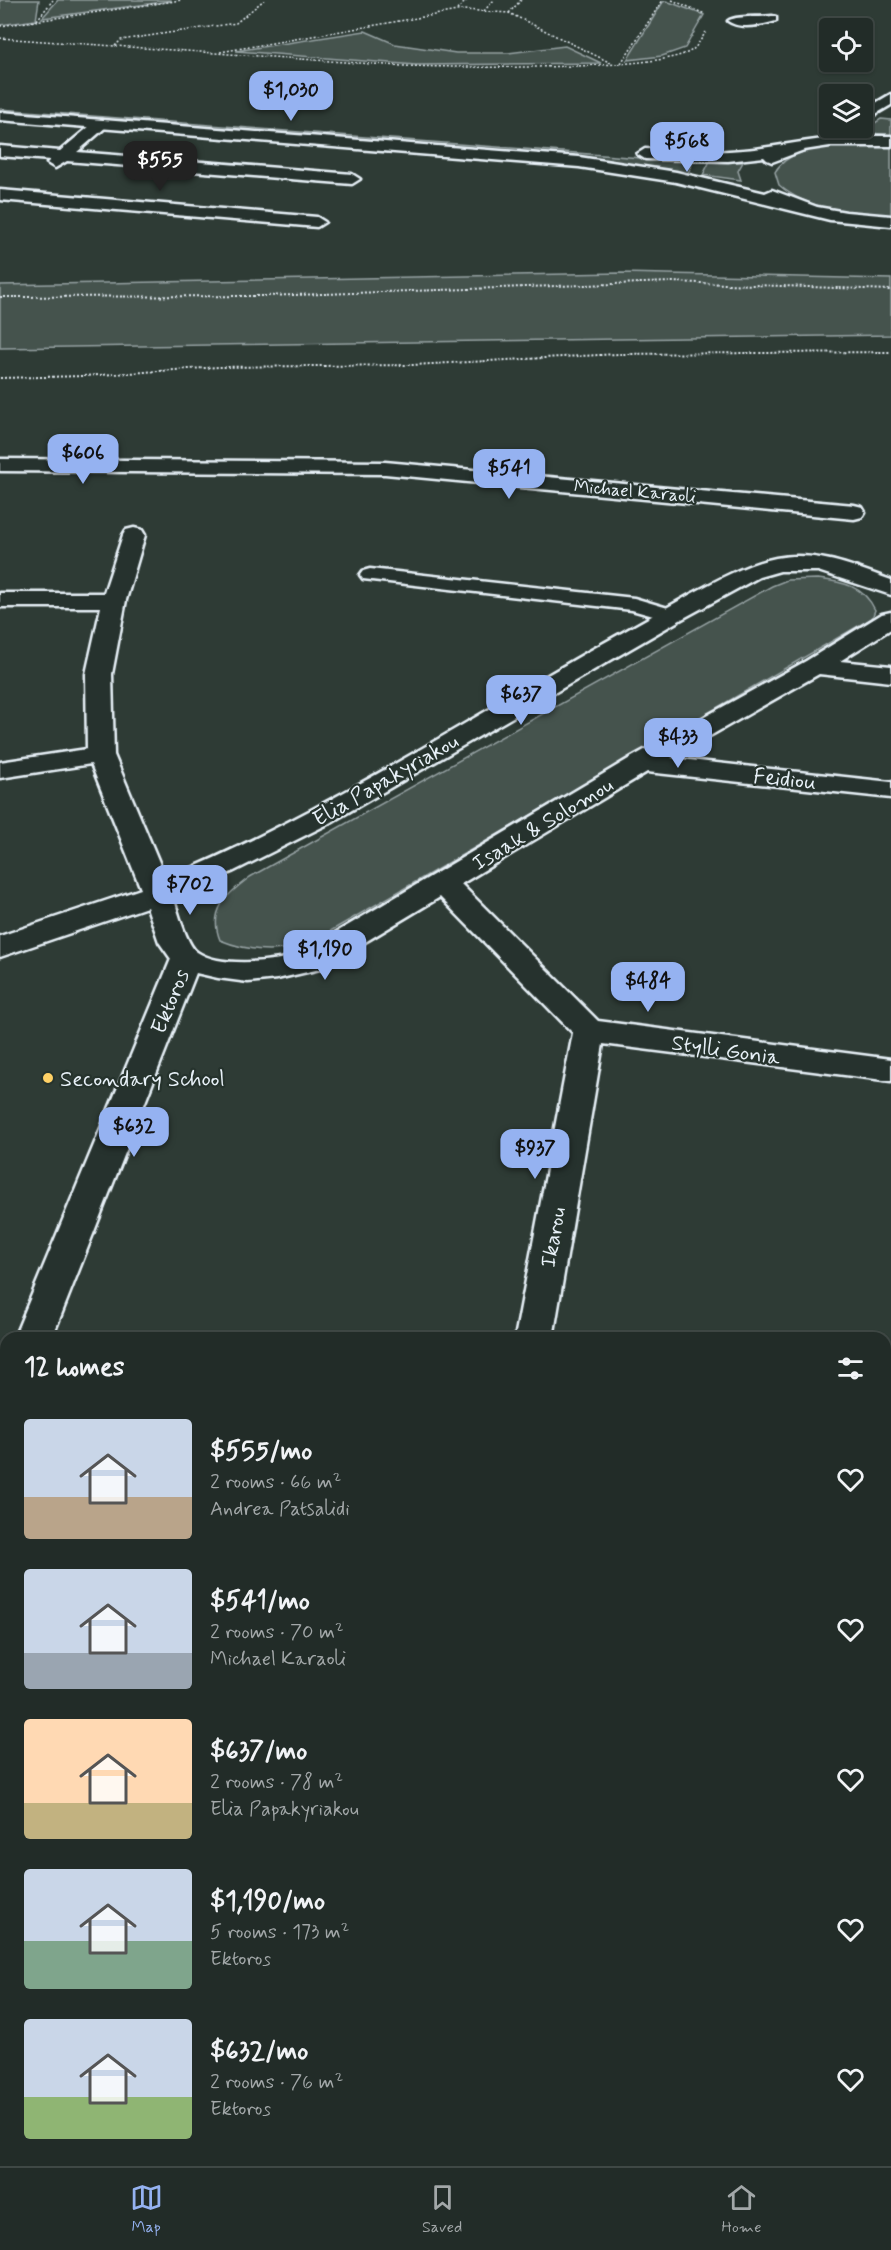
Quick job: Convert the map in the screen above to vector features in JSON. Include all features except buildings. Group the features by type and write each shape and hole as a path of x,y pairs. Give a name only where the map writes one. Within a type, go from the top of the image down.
{"street":[{"path":"873,110 891,98"},
{"path":"0,105 687,157 728,156 842,140 891,141"},
{"path":"0,116 579,162 676,177 836,215 891,221"},
{"path":"64,177 41,175 102,124"},
{"path":"790,204 767,192 758,174 769,158 819,138"},
{"path":"0,151 352,179"},
{"path":"0,210 8,196 33,183"},
{"path":"8,196 317,222"},
{"name":"Michael Karaoli","path":"0,465 385,468 854,512"},
{"path":"134,535 114,600 99,674 101,756 157,893 174,942 186,959"},
{"name":"Elia Papakyriakou","path":"0,947 157,893 222,866 316,819 671,615 752,573 779,564 818,564 837,568 891,588"},
{"path":"0,600 114,600"},
{"name":"Isaak & Solomou","path":"442,882 642,763 815,666 891,619"},
{"path":"815,666 891,674"},
{"path":"0,770 101,756"},
{"name":"Feidiou","path":"642,763 891,790"},
{"path":"442,882 589,1030"},
{"name":"Ektoros","path":"35,1332 186,959 211,969 245,973 279,971 309,962 442,882"},
{"name":"Stylli Gonia","path":"589,1030 891,1070"},
{"name":"Ikarou","path":"535,1332 589,1030"}],"lane":[{"path":"734,21 750,22 772,19"},
{"path":"370,575 634,604 671,615"}],"path":[{"path":"44,0 46,5"},
{"path":"37,21 46,5 53,0"},
{"path":"0,26 182,0"},
{"path":"114,46 121,40 236,23 264,0"},
{"path":"457,10 467,0"},
{"path":"484,11 494,0"},
{"path":"509,13 521,0"},
{"path":"621,63 663,0"},
{"path":"672,0 714,17"},
{"path":"212,53 361,29 457,10 509,13 611,64"},
{"path":"0,38 430,67 611,64 658,60 683,55 697,47 708,27"},
{"path":"0,297 264,296 661,282 724,282 891,290"},
{"path":"0,378 96,376 219,367 413,365 618,354 891,352"}],"shaded area":[{"path":"0,0 39,0 36,20 0,25"},
{"path":"58,0 171,0 171,1 42,18"},
{"path":"666,1 704,15 685,48 662,56 627,60 663,2"},
{"path":"365,31 395,44 456,53 508,53 565,46 601,63 416,65 236,51"},
{"path":"0,109 693,162 688,173 542,154 0,113"},
{"path":"881,119 891,120 891,135 873,133 873,124"},
{"path":"847,145 891,146 891,215 832,209 817,205 791,194 779,185 775,172 788,158 807,151"},
{"path":"710,161 743,162 738,171 741,180 703,175"},
{"path":"621,273 891,279 891,335 0,348 0,285"},
{"path":"818,579 844,584 859,590 875,610 872,618 308,944 286,949 264,950 242,947 220,940 216,920 218,911 227,896 250,877 772,586 787,580"}],"place":[{"name":"Secondary School","path":"48,1078"}]}
